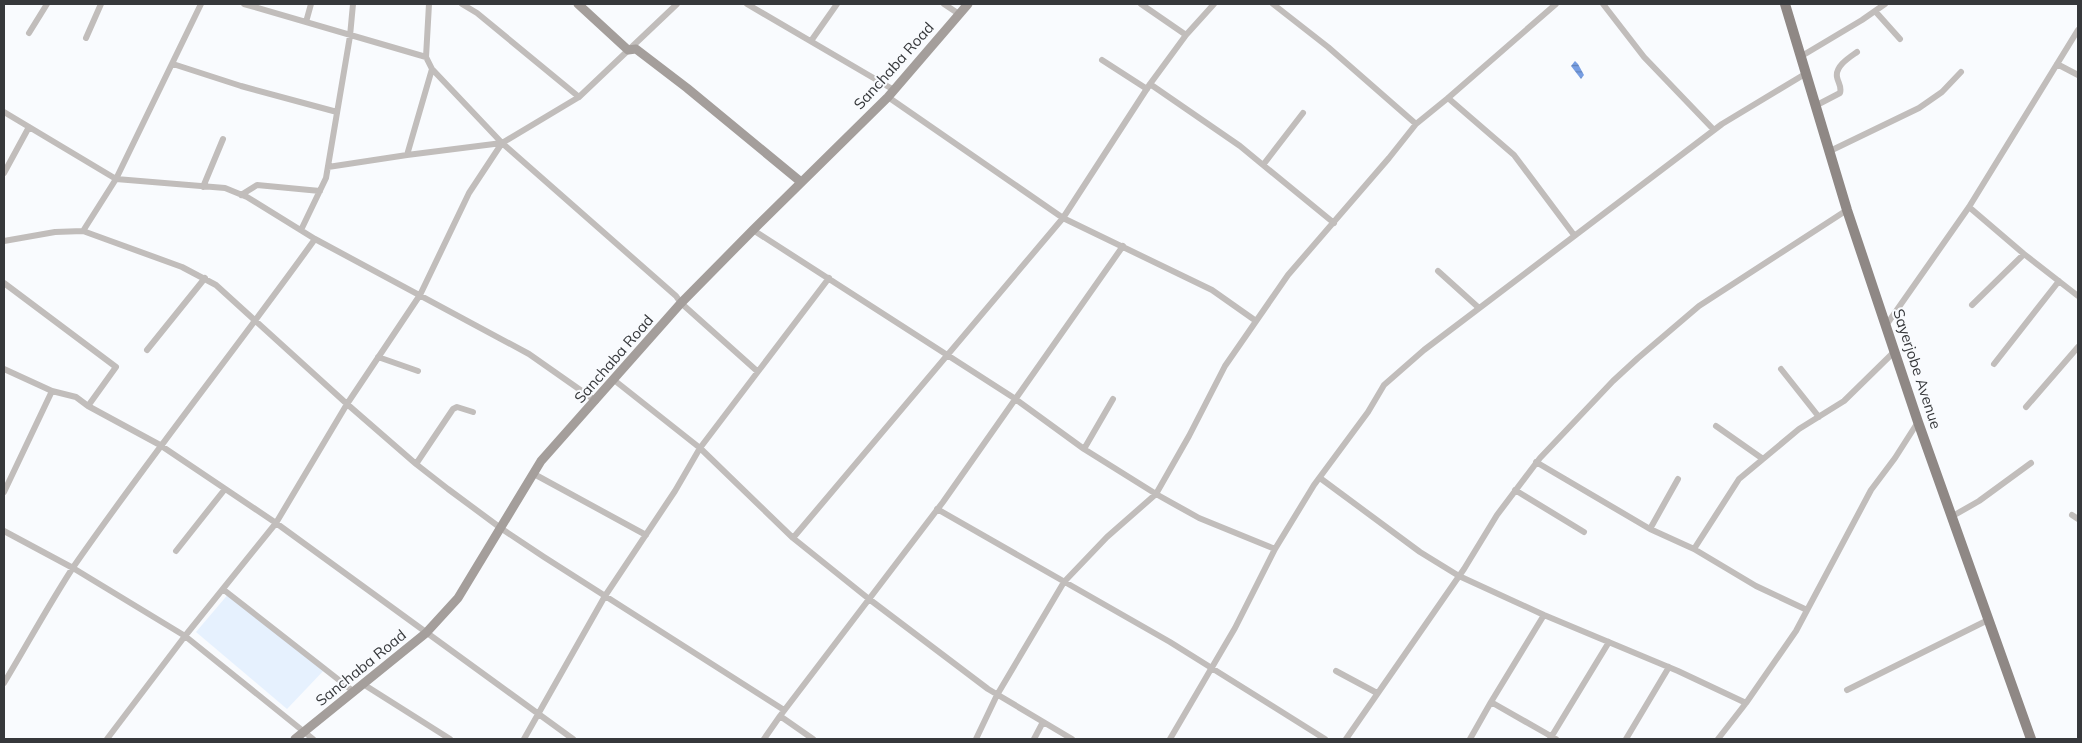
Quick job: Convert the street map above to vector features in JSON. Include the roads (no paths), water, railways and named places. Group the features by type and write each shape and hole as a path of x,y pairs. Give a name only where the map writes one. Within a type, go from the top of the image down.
{"main road":[{"name":"Sayerjobe Avenue","path":"1785,4 1847,210 1951,517 2031,739"}],"street":[{"path":"29,32 47,4"},
{"path":"86,38 101,4"},
{"path":"84,231 116,179 201,4"},
{"path":"244,4 426,57"},
{"path":"306,22 311,4"},
{"path":"301,230 320,191 328,167 350,36 352,4"},
{"path":"429,4 426,57 432,69 502,143 676,296 681,304 757,371"},
{"path":"462,4 477,12 579,96"},
{"path":"578,4 628,50 636,49 687,88 801,182"},
{"path":"328,167 502,143 579,96 677,4"},
{"path":"747,4 811,41 891,94 1063,218 1212,290 1256,321"},
{"path":"811,41 837,4"},
{"path":"944,4 959,14"},
{"name":"Sanchaba Road","path":"295,739 426,633 458,598 552,448 681,304 891,94 968,4"},
{"path":"1141,4 1186,35"},
{"path":"793,538 1063,218 1149,86 1186,35 1214,4"},
{"path":"1273,4 1328,47 1416,124"},
{"path":"976,739 997,695 1064,582 1107,537 1156,494 1189,436 1225,366 1288,276 1416,124 1556,4"},
{"path":"1603,4 1644,57 1714,130"},
{"path":"1800,57 1885,4"},
{"path":"1876,11 1900,38"},
{"path":"1887,324 1969,207 2078,30"},
{"path":"1815,106 1840,92 1841,88 1836,77 1837,72 1843,63 1857,52"},
{"path":"1102,60 1149,86 1240,146 1334,223"},
{"path":"173,64 241,86 337,112"},
{"path":"2057,64 2078,75"},
{"path":"407,155 432,69"},
{"path":"1830,151 1919,108 1942,92 1962,72"},
{"path":"1170,739 1236,628 1275,550 1320,478 1368,412 1384,385 1424,350 1714,130 1805,74"},
{"path":"1448,98 1514,155 1574,235"},
{"path":"4,112 116,179 225,188 241,195 315,239 529,354 596,401"},
{"path":"1263,164 1303,113"},
{"path":"4,173 29,127"},
{"path":"203,187 223,139"},
{"path":"107,739 185,636 224,590 276,523 347,404 420,295 469,193 502,143"},
{"path":"241,195 257,185 320,191"},
{"path":"1969,207 2024,254 2078,296"},
{"path":"1346,739 1459,576 1497,515 1536,462 1620,375 1699,306 1847,210"},
{"path":"753,230 1014,398 1084,449 1156,494 1199,518 1275,550"},
{"path":"4,241 55,232 84,231 154,256 216,285 416,464 502,529 782,713 812,739"},
{"path":"4,683 73,568 160,446 315,239"},
{"path":"764,739 937,509 1123,246"},
{"path":"1972,305 2024,254"},
{"path":"1438,271 1479,308"},
{"path":"147,350 204,278"},
{"path":"524,739 605,596 675,492 700,448 829,278"},
{"path":"1994,364 2059,281"},
{"path":"4,283 116,367 88,406"},
{"path":"2026,407 2078,347"},
{"path":"1694,549 1739,479 1799,429 1844,401 1895,351"},
{"path":"378,357 418,371"},
{"path":"4,369 52,391 76,397 88,406 160,446 276,523 573,739"},
{"path":"1781,369 1819,417"},
{"path":"614,380 700,448 793,538 869,599 997,695 1072,739"},
{"path":"4,492 52,391"},
{"path":"1084,449 1113,399"},
{"path":"416,464 453,409 457,407 473,412"},
{"path":"1718,739 1746,703 1796,631 1871,490 1895,458 1918,422"},
{"path":"1716,426 1763,459"},
{"path":"1536,462 1650,529 1694,549 1756,586 1807,610"},
{"path":"1951,517 1979,501 2031,463"},
{"path":"534,474 646,535"},
{"path":"1320,478 1420,552 1459,576 1544,615 1669,667 1746,703"},
{"path":"1650,529 1678,479"},
{"path":"176,551 225,489"},
{"path":"1516,490 1584,532"},
{"path":"937,509 1170,642 1325,739"},
{"path":"2072,515 2078,519"},
{"path":"4,531 73,568 185,636 313,739"},
{"path":"224,590 353,691"},
{"path":"1470,739 1544,615"},
{"path":"1847,690 1988,620"},
{"path":"1491,702 1552,738 1609,642"},
{"path":"1626,739 1669,667"},
{"path":"1336,671 1377,693"},
{"path":"363,684 450,739"},
{"path":"1034,739 1043,722"}],"water":[{"path":"1575,61 1584,75 1581,79 1571,66"}]}
